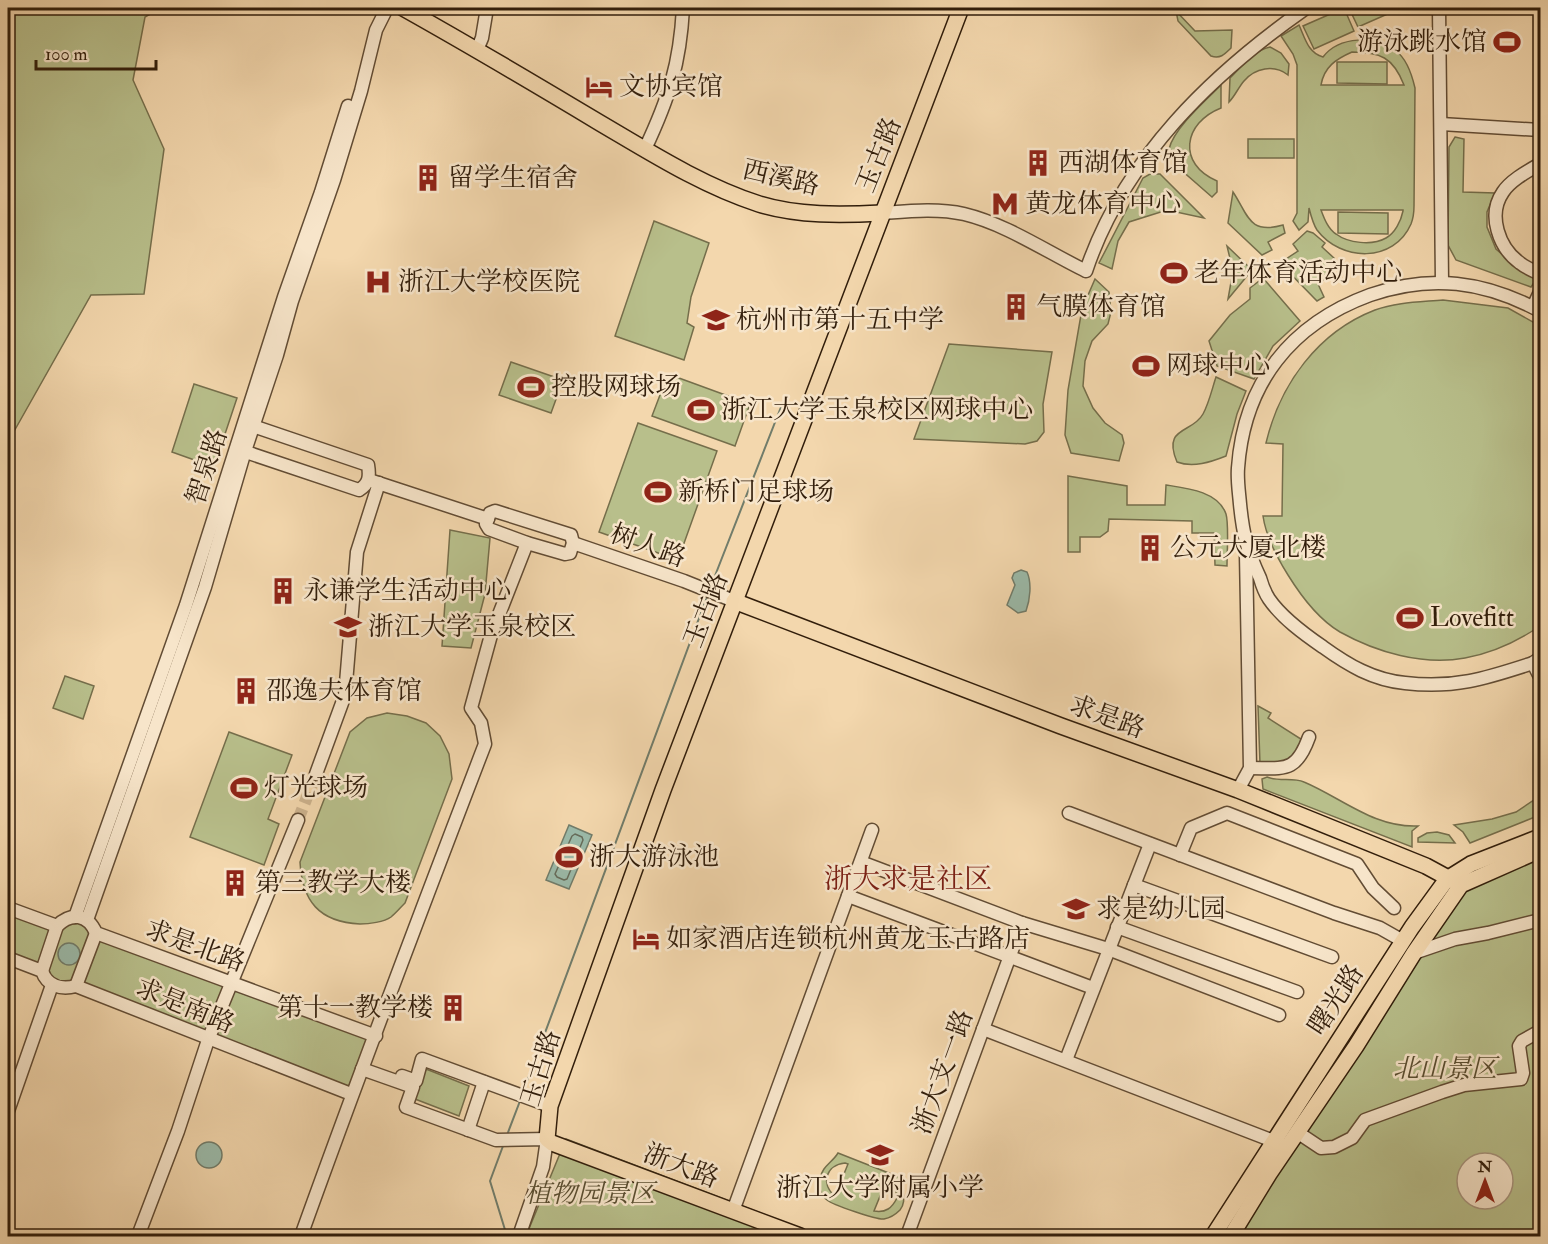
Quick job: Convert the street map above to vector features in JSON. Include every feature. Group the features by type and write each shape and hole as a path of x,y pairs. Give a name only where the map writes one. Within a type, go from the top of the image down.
{"main road":[{"name":"西溪路","path":"403,8 692,175 759,204 818,213 882,213"},
{"name":"玉古路","path":"548,1139 550,1106 729,599 872,245 882,213 927,102 961,8"},
{"name":"求是路","path":"729,599 1061,726 1238,790 1426,866 1454,882"},
{"name":"曙光路","path":"1231,1236 1281,1144 1403,941 1471,864 1540,837"},
{"path":"1454,882 1540,850"},
{"name":"曙光路","path":"1213,1236 1281,1144 1297,1132 1356,1046 1414,953 1454,882"},
{"name":"浙大路","path":"548,1139 552,1143 800,1236"}],"street":[{"name":"智泉路","path":"81,918 249,424 277,356 292,301 334,180 361,91 376,30 387,8"},
{"path":"477,50 482,38 487,8"},
{"path":"645,149 665,103 676,68 681,47 683,8"},
{"name":"西溪路","path":"882,213 928,211 962,214 1004,229 1086,271 1091,254 1132,175 1171,126 1234,62 1306,8"},
{"path":"1439,8 1442,282"},
{"path":"1442,124 1540,130"},
{"path":"1540,164 1518,178 1503,192 1496,209 1496,228 1505,248 1520,263 1540,274"},
{"path":"1238,790 1250,768 1246,548 1237,471 1241,440 1256,393 1271,366 1315,322 1362,298 1395,286 1442,282 1481,287 1537,309 1540,292"},
{"path":"249,424 368,465 374,481 357,552 345,695 316,774"},
{"path":"240,450 359,490 374,481 488,519"},
{"path":"495,511 571,535 570,553 565,554 527,543 489,529 486,524 488,519 490,513 495,511"},
{"path":"301,1236 351,1094 376,1036 485,744 481,723 471,708 491,635 527,543"},
{"name":"树人路","path":"572,546 673,582 729,599"},
{"path":"1246,548 1269,599 1300,631 1336,658 1360,672 1403,683 1446,685 1481,680 1537,660 1539,675"},
{"path":"1250,768 1283,768 1296,761 1309,736"},
{"path":"1069,813 1334,913 1380,928 1403,941"},
{"path":"1180,855 1191,828 1227,813 1357,864 1373,888 1394,908"},
{"path":"138,1236 178,1131 208,1040 298,820"},
{"path":"733,1211 872,830"},
{"path":"1066,1060 1150,844"},
{"path":"861,862 1022,923 1108,949 1279,1015"},
{"path":"1134,885 1332,957"},
{"path":"848,896 1093,988"},
{"path":"8,908 57,926"},
{"path":"8,1111 26,1057 55,986 44,978 42,971 57,926 64,919 81,918 92,924 96,933 76,986"},
{"path":"1414,953 1455,939 1540,920"},
{"name":"浙大支一路","path":"907,1236 1022,923"},
{"path":"1117,927 1297,992"},
{"name":"求是北路","path":"96,933 376,1036"},
{"path":"8,958 42,971"},
{"name":"求是南路","path":"55,986 76,986 208,1040 351,1094"},
{"path":"983,1029 1281,1144"},
{"path":"1297,1132 1321,1148 1334,1147 1352,1138 1365,1120 1464,1085 1521,1079 1523,1073 1519,1046 1522,1041 1540,1031"},
{"path":"548,1139 510,1140 468,1130 406,1107 422,1059 550,1106"},
{"path":"363,1066 414,1084"},
{"path":"468,1130 484,1082"},
{"name":"玉古路","path":"519,1236 543,1167 548,1139"}],"green space":[{"path":"8,8 161,8 145,17 133,80 164,149 144,294 91,295 8,442"},
{"path":"1344,8 1354,31 1314,49 1303,26"},
{"path":"1349,8 1398,8 1399,9 1358,27"},
{"path":"1176,11 1195,31 1232,30 1231,48 1222,56 1211,56 1178,21"},
{"path":"1299,25 1310,49 1323,57 1338,45 1348,42 1368,40 1378,42 1400,54 1406,63 1415,88 1414,211 1411,224 1403,237 1393,246 1367,254 1339,248 1327,241 1317,230 1309,208 1308,222 1299,230 1293,221 1297,213 1297,65 1293,54 1281,36","holes":["1352,52 1370,53 1384,58 1395,68 1404,85 1321,85 1328,68","1321,210 1403,210 1403,211 1401,219 1389,236 1367,243 1347,240 1333,232"]},
{"path":"1270,47 1281,53 1289,64 1288,75 1277,69 1259,70 1244,81 1229,102 1230,78 1253,55"},
{"path":"1337,62 1387,62 1387,84 1337,83"},
{"path":"1221,85 1221,108 1199,123 1192,133 1190,144 1195,165 1204,174 1217,181 1217,192 1212,197 1180,169 1169,149 1184,123"},
{"path":"1455,137 1464,139 1463,192 1495,193 1487,212 1487,227 1496,249 1511,262 1535,275 1535,281 1531,287 1456,260 1448,245 1449,147"},
{"path":"1248,139 1294,139 1294,158 1248,158"},
{"path":"1150,174 1160,174 1204,218 1167,210 1129,222 1118,241 1112,269 1099,263 1143,178"},
{"path":"1233,192 1246,215 1256,225 1271,227 1283,225 1285,233 1268,242 1272,250 1262,255 1228,223"},
{"path":"1338,212 1388,213 1388,234 1338,233"},
{"path":"654,221 709,243 691,297 687,323 694,327 684,360 615,336"},
{"path":"1307,231 1325,243 1322,247 1334,258 1329,265 1326,278 1318,284 1324,297 1317,301 1280,263 1298,251 1293,244"},
{"path":"1227,246 1252,270 1228,299 1233,271"},
{"path":"1263,278 1300,321 1273,346 1254,379 1217,366 1209,341 1230,315 1250,299 1250,288"},
{"path":"1095,279 1109,292 1111,312 1108,324 1092,341 1085,361 1083,386 1093,408 1105,423 1122,435 1124,443 1119,461 1071,453 1065,435 1068,390 1082,309"},
{"path":"1443,300 1508,308 1540,326 1540,626 1495,650 1465,658 1433,660 1400,656 1369,646 1340,632 1324,621 1304,599 1284,568 1269,539 1263,516 1282,516 1283,444 1266,443 1281,400 1304,363 1336,332 1375,310 1400,304"},
{"path":"949,344 1052,352 1043,404 1044,432 1037,441 1025,444 914,439"},
{"name":"控股网球场","path":"511,362 563,380 551,413 499,395"},
{"name":"浙江大学玉泉校区网球中心","path":"668,374 750,404 735,446 652,416"},
{"path":"1216,377 1246,391 1237,414 1226,456 1196,464 1177,462 1173,442 1180,432 1192,425 1203,414"},
{"path":"194,384 237,398 214,467 172,452"},
{"name":"新桥门足球场","path":"638,423 717,451 678,560 599,532"},
{"path":"1068,476 1127,486 1127,505 1165,505 1166,485 1192,489 1209,496 1222,506 1226,514 1227,566 1215,565 1214,533 1192,533 1192,521 1109,519 1108,531 1100,537 1080,537 1080,552 1068,552"},
{"path":"450,530 490,538 485,594 471,648 442,646"},
{"path":"65,676 94,686 83,719 53,708"},
{"path":"1258,706 1271,713 1268,718 1304,741 1286,761 1260,764"},
{"path":"387,713 407,716 426,723 440,736 449,754 452,779 405,903 391,917 384,920 364,924 346,922 334,919 315,907 304,888 300,862 350,732 367,718"},
{"name":"灯光球场","path":"229,732 292,755 268,819 279,824 264,865 190,837"},
{"path":"1267,777 1300,781 1373,817 1402,825 1418,826 1412,831 1412,847 1263,789 1262,779"},
{"path":"1540,796 1540,815 1470,843 1463,832 1454,825 1492,819 1516,812"},
{"path":"1437,832 1449,835 1455,843 1418,842 1418,838 1427,833"},
{"name":"北山景区","path":"1540,844 1540,1236 1223,1236 1400,959 1446,892 1461,877"},
{"path":"8,913 51,929 38,966 8,955"},
{"path":"65,922 85,923 93,934 70,985 47,977 60,927"},
{"path":"99,939 226,985 206,1035 82,985"},
{"path":"233,990 369,1038 348,1088 215,1036"},
{"path":"426,1069 469,1086 459,1116 415,1099"},
{"name":"植物园景区","path":"566,1139 821,1236 526,1236"},
{"path":"838,1153 904,1179 903,1202 900,1210 888,1218 880,1219 827,1200 820,1191 820,1179 825,1168","holes":["848,1164 835,1196 830,1191 827,1176 833,1167","887,1179 895,1185 897,1198 888,1209 874,1211"]}],"water":[{"path":"1021,570 1027,572 1030,592 1026,611 1018,613 1007,605 1015,585 1012,578 1014,573"},
{"name":"浙大游泳池","path":"569,825 592,835 569,889 546,880"},
{"path":"69,943 77,946 80,954 77,962 69,965 61,962 58,954 61,946"},
{"path":"209,1142 218,1146 222,1155 218,1164 209,1168 200,1164 196,1155 200,1146"}],"waterway":[{"path":"711,586 781,407"},
{"path":"523,1092 708,594"},
{"path":"507,1135 520,1101"},
{"path":"503,1146 490,1181 505,1236"}],"tunnel":[{"path":"298,820 316,774"}],"place":[{"name":"游泳跳水馆","path":"1507,42"},
{"name":"文协宾馆","path":"599,87"},
{"name":"西湖体育馆","path":"1038,163"},
{"name":"留学生宿舍","path":"428,178"},
{"name":"黄龙体育中心","path":"1005,204"},
{"name":"老年体育活动中心","path":"1174,273"},
{"name":"浙江大学校医院","path":"378,282"},
{"name":"气膜体育馆","path":"1016,307"},
{"name":"杭州市第十五中学","path":"716,320"},
{"name":"网球中心","path":"1146,366"},
{"name":"控股网球场","path":"531,387"},
{"name":"浙江大学玉泉校区网球中心","path":"701,410"},
{"name":"新桥门足球场","path":"658,492"},
{"name":"公元大厦北楼","path":"1150,548"},
{"name":"永谦学生活动中心","path":"283,591"},
{"name":"Lovefitt","path":"1410,618"},
{"name":"浙江大学玉泉校区","path":"348,627"},
{"name":"邵逸夫体育馆","path":"246,691"},
{"name":"灯光球场","path":"244,788"},
{"name":"浙大游泳池","path":"569,857"},
{"name":"第三教学大楼","path":"235,883"},
{"name":"求是幼儿园","path":"1076,909"},
{"name":"如家酒店连锁杭州黄龙玉古路店","path":"646,939"},
{"name":"第十一教学楼","path":"453,1008"},
{"name":"浙江大学附属小学","path":"880,1155"}],"district":[{"name":"浙大求是社区","path":"908,879"}]}
